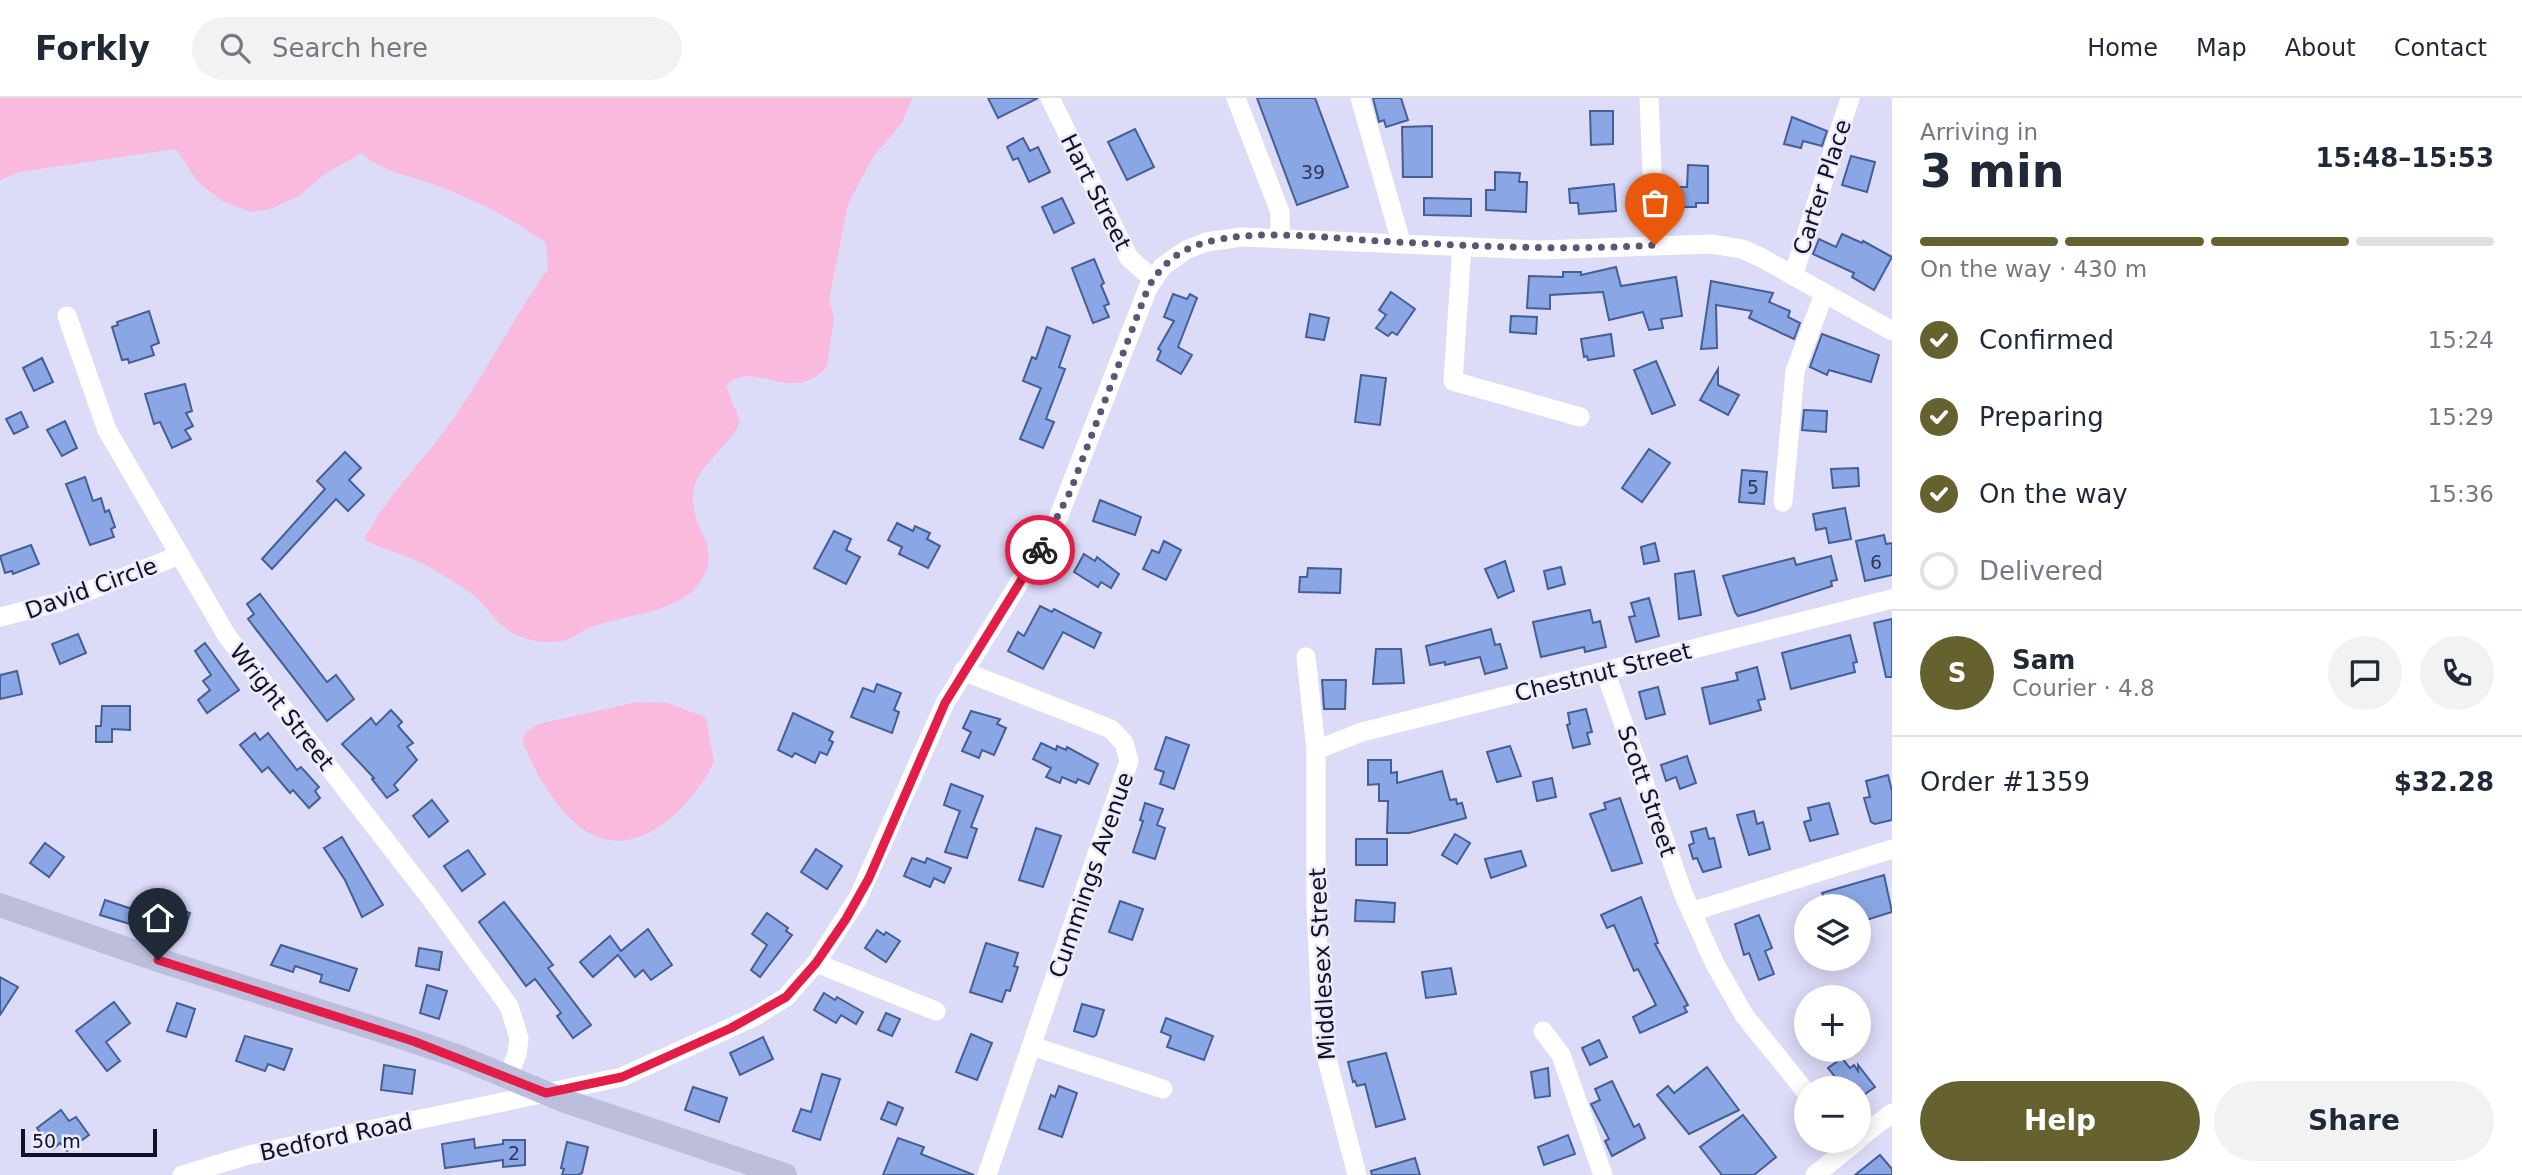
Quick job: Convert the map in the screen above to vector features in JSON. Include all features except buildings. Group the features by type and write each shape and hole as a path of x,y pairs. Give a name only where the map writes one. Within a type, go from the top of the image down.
{"main road":[{"path":"0,905 158,960 405,1038 546,1093 785,1175"}],"street":[{"name":"Hart Street","path":"1049,98 1129,258 1153,279"},
{"path":"1236,98 1280,212 1280,237"},
{"path":"1360,98 1401,242"},
{"path":"1649,98 1655,245"},
{"name":"Carter Place","path":"1793,276 1850,98"},
{"path":"1153,279 1175,256 1206,242 1242,237 1560,250 1711,244 1733,247 1762,258 1892,331"},
{"path":"1462,246 1453,381 1580,417"},
{"name":"Bedford Road","path":"182,1175 249,1155 622,1077 768,1010 786,997 816,963 869,878 932,731 963,671 1056,523 1153,279"},
{"path":"1783,502 1796,371 1802,344 1824,293"},
{"name":"Wright Street","path":"67,316 107,430 233,644 447,920 509,1006 519,1038 517,1054 508,1077"},
{"name":"David Circle","path":"0,617 60,602 180,555"},
{"name":"Chestnut Street","path":"1316,750 1362,732 1892,599"},
{"name":"Middlesex Street","path":"1306,657 1316,750 1316,906 1322,1040 1357,1175"},
{"name":"Cummings Avenue","path":"963,671 1105,726 1120,737 1129,755 1127,774 987,1175"},
{"name":"Scott Street","path":"1605,671 1691,912 1733,999 1794,1077"},
{"path":"1691,912 1892,849"},
{"path":"816,963 936,1011"},
{"path":"1543,1031 1561,1055 1603,1175"},
{"path":"1032,1046 1163,1089"},
{"path":"1871,1129 1892,1113"},
{"path":"1815,1175 1840,1153"}],"shaded area":[{"path":"0,98 912,98 902,123 873,157 848,204 829,300 834,318 827,366 814,378 800,383 748,376 736,378 726,386 740,422 695,485 693,507 709,558 700,582 691,592 666,606 594,626 566,640 548,642 530,640 511,632 468,591 418,561 364,539 395,492 454,418 548,269 546,243 520,225 479,203 387,169 362,153 325,174 299,196 270,209 251,212 222,201 198,182 176,149 19,172 0,180"},
{"path":"638,702 668,703 706,719 714,762 687,802 670,819 651,832 631,839 609,840 588,832 567,815 541,780 522,741 526,733 538,724"}],"way so far":[{"path":"1040,550 1070,492 1148,288 1157,272 1168,261 1194,246 1220,239 1267,236 1540,250 1655,245"}],"route":[{"path":"158,960 299,1003 457,1056 546,1093 622,1077 670,1057 779,1003 816,963 846,919 869,878 945,703 1040,550"}]}
